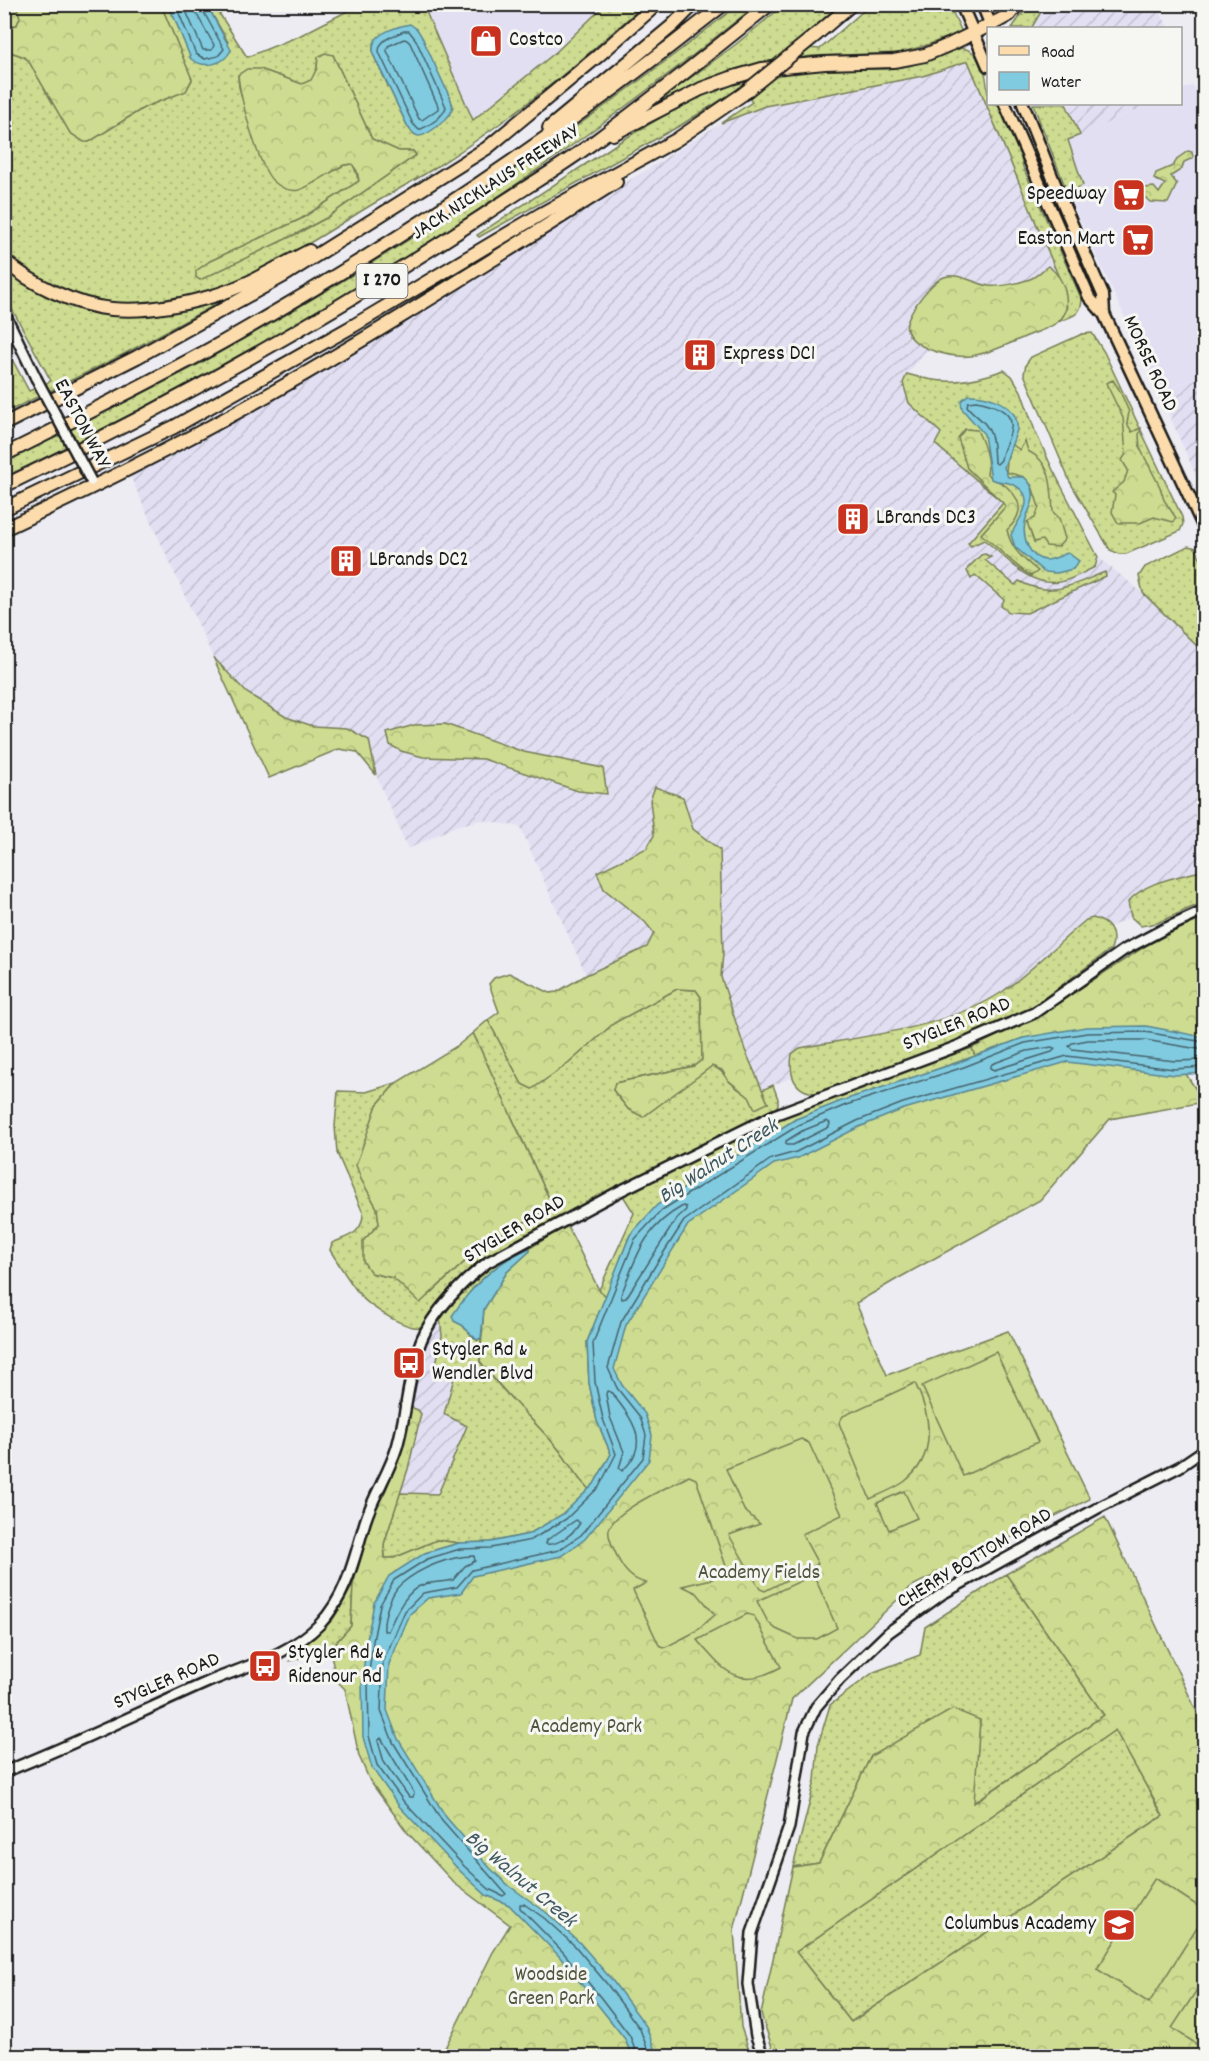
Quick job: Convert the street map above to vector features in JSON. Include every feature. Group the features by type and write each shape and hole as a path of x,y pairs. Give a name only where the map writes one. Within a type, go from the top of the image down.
{"highway":[{"path":"4,424 136,357 285,275 487,148 657,4"},
{"path":"502,167 672,26 694,4"},
{"name":"JACK NICKLAUS FREEWAY","path":"4,454 84,415 233,336 304,294 570,121 724,4"},
{"name":"JACK NICKLAUS FREEWAY","path":"4,486 168,404 332,311 412,262 589,146 770,4"},
{"path":"4,529 233,414 426,301 625,176 743,94 852,4"},
{"path":"992,27 1009,15 1018,4"},
{"path":"589,146 701,89 731,78 762,69 825,63 894,61 910,58 925,55 987,29"},
{"path":"4,509 174,427 353,326 541,214 676,140"},
{"path":"4,260 36,284 87,303 112,309 160,306 214,296 253,280 380,215"}],"main road":[{"path":"961,4 987,64"},
{"path":"982,4 992,27"},
{"name":"MORSE ROAD","path":"1005,105 1089,297 1104,314 1204,528"},
{"name":"MORSE ROAD","path":"1023,105 1103,295 1104,314"},
{"name":"EASTON WAY","path":"4,312 36,378"},
{"name":"EASTON WAY","path":"4,324 93,484"},
{"name":"STYGLER ROAD","path":"4,1772 277,1654 298,1642 320,1624 338,1601 345,1587 369,1511 396,1450 422,1339 451,1296 472,1274 488,1262 630,1186 774,1115 958,1046 1034,1012 1124,950 1204,911"},
{"name":"CHERRY BOTTOM ROAD","path":"763,2056 756,2036 748,1984 752,1933 789,1827 804,1732 816,1707 840,1679 889,1632 942,1594 1096,1509 1179,1467 1204,1450"}],"shaded area":[{"path":"1157,4 1168,27 1032,27 1045,5"},
{"path":"423,5 605,5 556,52 473,121"},
{"path":"968,61 1057,272 1048,266 1031,279 990,286 965,278 912,338 928,349 905,377 924,418 941,433 936,444 1003,503 984,540 1028,577 1042,581 1059,582 1069,579 1095,567 1098,557 1143,593 1204,653 1204,870 1149,886 1128,902 1131,917 1110,927 1103,921 1060,941 1027,972 1001,992 967,1011 790,1068 793,1077 762,1090 745,1050 721,977 723,953 720,850 693,829 683,797 650,800 654,835 647,848 597,872 654,933 647,947 586,975 520,827 481,820 456,826 408,849 376,775 369,740 347,728 313,726 286,717 247,693 213,657 130,476 234,422 332,366 721,123 765,106 923,76"},
{"path":"1193,85 1204,109 1204,373 1160,394 1068,194 1083,184 1068,140 1148,105 1182,105 1182,90"},
{"path":"1066,105 1148,105 1080,135"},
{"path":"1204,373 1204,494 1160,394"},
{"path":"440,1318 442,1336 436,1364 456,1371 467,1426 438,1495 400,1493 408,1469 418,1410 410,1407 417,1368 424,1343"}],"green space":[{"path":"5,5 16,5 20,17 17,25 5,27"},
{"path":"16,5 161,5 192,79 186,91 145,107 89,142 84,142 70,133 28,60 5,50 5,27 17,25 20,17"},
{"path":"161,5 169,5 191,58 228,42 207,5 214,5 247,57 299,36 359,5 423,5 473,120 556,52 605,5 643,5 542,92 461,151 289,255 255,273 201,296 168,304 102,301 67,292 51,285 20,266 5,253 5,50 28,60 70,133 89,142 145,107 186,91 192,80","holes":["417,29 453,108 414,135 373,54 373,44","333,55 372,139 399,151 413,151 416,155 326,218 200,280 196,277 210,261 301,219 359,181 353,164 344,165 299,190 257,147 239,87 238,75 260,69 302,84 312,80 317,68 318,57"]},
{"path":"738,5 756,5 620,111 550,161 406,257 333,303 183,388 5,477 5,462 199,364 408,240 476,196 609,103"},
{"path":"784,5 839,5 792,47 820,49 870,5 949,5 962,32 899,53 812,56 762,63 736,69 706,80 668,99 666,96"},
{"path":"1028,5 1045,5 1032,27 1013,27"},
{"path":"962,48 976,55 981,62 986,78 987,105 999,105 1018,147 1023,167 1082,300 1076,314 1060,321 1067,309 1065,292 968,61 923,76 765,106 721,123 752,102 740,88 681,125 479,237 477,235 621,141 680,106 719,88 796,70 885,69 909,66"},
{"path":"325,53 333,55 372,139 399,151 413,151 416,155 326,218 200,280 196,277 196,271 210,261 301,219 359,181 357,171 352,164 344,165 299,190 289,190 273,181 261,161 242,99 238,75 247,69 260,69 302,84 311,80 317,68 318,57"},
{"path":"1033,105 1066,105 1080,135 1068,140 1083,185 1068,194"},
{"path":"1188,151 1192,152 1193,158 1184,162 1182,169 1171,176 1177,184 1168,203 1150,202 1142,194 1145,188 1154,187 1159,193 1165,184 1154,179 1156,173 1173,166 1178,158"},
{"path":"5,264 96,310 223,297 224,300 122,355 5,413 4,344 29,391 51,381 5,296"},
{"path":"1048,266 1058,275 1066,296 1065,313 1050,327 971,356 944,354 925,348 911,337 907,330 912,311 922,297 943,277 956,276 989,286 998,286 1030,279"},
{"path":"1092,333 1104,352 1182,517 1183,524 1180,531 1126,554 1110,550 1070,482 1024,374 1026,364 1031,357 1082,334"},
{"path":"1004,370 1012,376 1021,391 1035,431 1053,470 1098,557 1095,567 1064,581 1037,580 1018,569 984,540 971,546 968,543 1003,503 935,444 941,433 909,403 903,383 907,374 932,380 955,381 979,378"},
{"path":"1113,380 1129,412 1127,423 1132,432 1141,428 1140,448 1160,487 1164,500 1176,518 1173,522 1154,517 1140,523 1118,523 1112,512 1115,495 1112,492 1124,482 1128,470 1122,460 1126,454 1123,418 1106,383"},
{"path":"965,429 977,430 987,457 987,474 1006,486 1017,499 1018,515 1007,530 1015,548 1038,571 1031,576 981,534 1006,506 967,468 958,438"},
{"path":"1025,441 1028,451 1042,462 1049,477 1053,512 1059,518 1065,539 1058,547 1046,546 1042,540 1034,542 1027,522 1035,518 1039,507 1032,486 1024,477 1006,472 1011,444 1020,450"},
{"path":"1188,546 1196,548 1204,567 1204,653 1143,593 1139,576 1145,567"},
{"path":"981,555 991,557 985,560 1015,585 1019,581 1042,589 1052,589 1073,585 1105,572 1106,576 1027,613 1009,612 1001,606 1004,600 975,575 971,579 967,571"},
{"path":"213,657 247,693 286,717 313,726 347,728 369,740 376,775 357,752 339,749 269,778"},
{"path":"445,724 524,752 603,768 607,794 578,791 483,759 423,757 401,751 390,745 387,733 414,725"},
{"path":"655,787 683,797 693,829 720,850 723,953 721,977 745,1050 768,1103 755,1109 750,1098 728,1080 722,1070 712,1066 643,1117 628,1109 613,1090 615,1083 694,1066 702,1060 701,997 696,990 677,989 614,1023 569,1063 532,1089 522,1084 488,1020 499,1012 489,984 494,978 509,973 550,993 557,992 586,975 647,947 654,933 645,922 604,889 597,872 647,848 654,835 650,800"},
{"path":"1204,870 1204,902 1157,923 1141,926 1131,917 1128,902 1144,889 1153,884"},
{"path":"1204,916 1204,1037 1023,1038 975,1056 972,1048 1039,1015 1147,945"},
{"path":"1093,918 1103,922 1110,929 1113,938 1111,949 1021,1015 964,1040 817,1093 803,1089 794,1081 791,1068 792,1054 800,1048 904,1029 957,1014 980,1004 1013,984 1086,920"},
{"path":"677,989 696,990 701,997 702,1060 694,1066 615,1083 613,1090 628,1109 684,1086 712,1066 721,1071 738,1089 768,1103 762,1090 773,1085 778,1105 770,1113 707,1142 495,1252 460,1280 425,1326 401,1323 366,1301 352,1285 330,1250 332,1243 357,1230 363,1213 337,1153 335,1126 338,1091 366,1092 396,1083 377,1105 361,1179 377,1208 379,1224 363,1241 371,1273 393,1278 428,1296 494,1238 553,1207 473,1033 488,1020 522,1084 532,1089 569,1063 614,1023"},
{"path":"473,1033 553,1207 494,1238 420,1303 393,1278 371,1273 363,1261 363,1241 379,1224 377,1208 356,1165 377,1105 396,1083 457,1046"},
{"name":"Academy Park","path":"1166,1043 1204,1102 1110,1119 1040,1200 856,1303 887,1375 1008,1331 1090,1499 912,1586 792,1699 734,1930 741,2027 751,2056 441,2056 493,1952 510,1925 454,1883 407,1832 370,1781 359,1756 345,1689 336,1680 330,1649 351,1626 353,1585 373,1514 386,1490 402,1446 410,1407 421,1414 408,1469 384,1544 385,1558 394,1558 437,1540 459,1543 425,1553 374,1603 373,1611 543,1540 618,1469 604,1372 681,1206 958,1074"},
{"path":"972,1048 975,1056 796,1119 658,1205 630,1235 606,1296 599,1290 634,1213 622,1194 757,1127 800,1109"},
{"path":"565,1223 567,1225 501,1264 486,1276 461,1304 454,1321 462,1325 475,1339 481,1338 480,1362 497,1384 555,1445 589,1489 563,1514 529,1534 490,1542 459,1543 437,1540 394,1558 385,1558 384,1544 400,1493 438,1494 467,1426 444,1414 456,1371 436,1364 442,1336 440,1318 464,1287 482,1271 504,1256"},
{"path":"567,1225 599,1290 606,1296 587,1342 589,1383 597,1421 611,1454 589,1489 555,1445 497,1383 480,1361 484,1309 507,1272 530,1251 530,1248"},
{"path":"996,1352 1038,1442 963,1476 922,1386"},
{"path":"915,1383 928,1422 927,1448 915,1472 904,1482 870,1499 839,1423 843,1416"},
{"name":"Academy Fields","path":"801,1439 809,1443 842,1515 802,1534 818,1564 765,1591 760,1589 729,1535 760,1524 744,1510 726,1469"},
{"path":"689,1476 696,1479 727,1569 712,1579 682,1586 697,1593 715,1615 693,1633 664,1648 659,1645 633,1590 646,1583 632,1577 622,1566 611,1543 609,1530 620,1515 631,1507"},
{"path":"904,1491 917,1518 889,1530 877,1503"},
{"path":"1105,1517 1204,1727 1204,2056 775,2056 761,2014 793,1867 819,1863 871,1756 953,1709 980,1720 974,1803 1104,1715 1006,1574","holes":["1115,1730 1163,1816 851,2022 796,1952"]},
{"path":"1006,1574 1104,1715 973,1803 980,1721 871,1756 819,1863 793,1867 815,1781 818,1745 830,1705 874,1672 920,1655 925,1627"},
{"path":"809,1577 816,1580 837,1628 817,1639 798,1639 776,1629 768,1622 757,1601"},
{"path":"353,1585 351,1626 330,1649 290,1661 292,1653 314,1638 333,1619"},
{"path":"747,1614 754,1616 781,1667 754,1677 733,1674 715,1661 697,1640"},
{"path":"1115,1730 1163,1816 851,2022 796,1952"},
{"path":"1155,1878 1204,1910 1204,1916 1149,2003 1097,1969"},
{"path":"1204,1979 1204,2049 1172,2028"}],"water":[{"path":"169,5 207,5 231,50 228,55 219,62 208,65 191,59"},
{"path":"410,24 422,37 452,106 452,110 443,122 419,136 408,127 373,54 376,39 395,28"},
{"path":"968,395 993,399 1013,414 1017,421 1017,430 1004,467 1008,477 1024,477 1032,488 1033,500 1024,529 1026,541 1031,552 1040,559 1046,560 1068,553 1079,561 1073,569 1057,573 1044,572 1015,547 1011,535 1024,509 1025,496 1022,490 1014,485 991,479 984,434 962,409 961,401"},
{"path":"1146,1026 1204,1037 1204,1073 1175,1075 1067,1062 904,1109 859,1127 798,1158 774,1164 688,1225 626,1325 614,1369 622,1385 645,1414 652,1435 649,1460 585,1539 561,1556 473,1576 461,1593 428,1598 410,1614 389,1664 387,1710 398,1739 446,1817 490,1868 508,1885 547,1913 579,1942 612,1980 646,2026 657,2056 632,2056 625,2039 559,1956 509,1905 486,1895 460,1871 399,1806 372,1768 363,1737 362,1681 374,1603 389,1576 425,1553 459,1543 491,1542 529,1534 563,1514 594,1484 611,1454 597,1421 589,1383 587,1342 630,1235 657,1205 796,1119 844,1100 1023,1038 1086,1027"},
{"path":"530,1248 530,1251 507,1272 484,1309 481,1338 477,1340 462,1325 454,1321 452,1316 467,1295 496,1267"}],"place":[{"name":"Costco","path":"486,41"},
{"name":"Speedway","path":"1129,195"},
{"name":"Easton Mart","path":"1138,240"},
{"name":"Express DC1","path":"700,355"},
{"name":"LBrands DC3","path":"853,519"},
{"name":"LBrands DC2","path":"346,561"},
{"name":"Stygler Rd & Wendler Blvd","path":"409,1363"},
{"name":"Stygler Rd & Ridenour Rd","path":"265,1666"},
{"name":"Columbus Academy","path":"1119,1925"}],"water label":[{"name":"Big Walnut Creek","path":"719,1162"},
{"name":"Big Walnut Creek","path":"520,1880"}],"park label":[{"name":"Woodside Green Park","path":"551,1988"}]}
